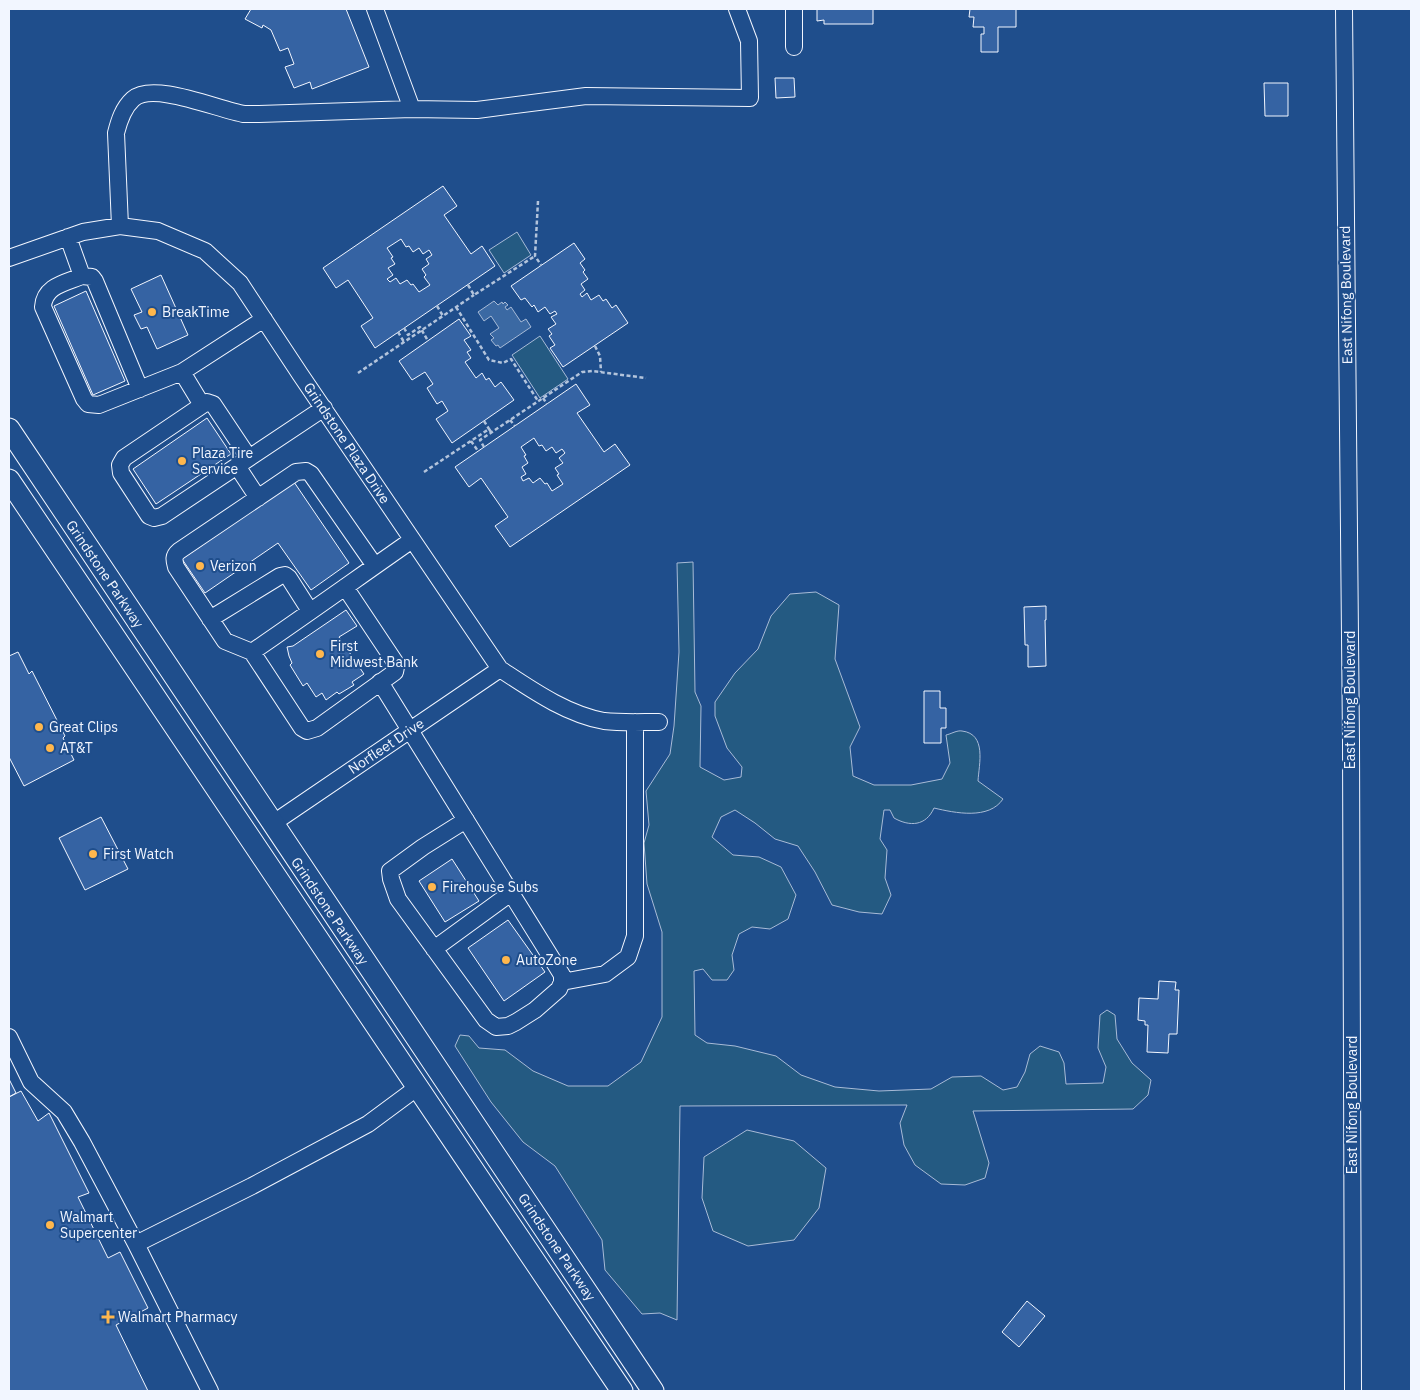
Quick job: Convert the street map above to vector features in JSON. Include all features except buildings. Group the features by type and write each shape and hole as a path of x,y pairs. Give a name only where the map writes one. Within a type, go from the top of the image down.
{"main road":[{"name":"Grindstone Parkway","path":"9,430 653,1391"},
{"name":"Grindstone Parkway","path":"9,480 622,1391"}],"street":[{"path":"375,9 412,109"},
{"path":"120,226 116,133 119,120 125,108 134,98 148,94 169,94 244,114 252,114 412,109 478,110 586,96 750,98 749,42 736,9"},
{"path":"794,9 794,47"},
{"name":"East Nifong Boulevard","path":"1344,9 1351,731 1353,1391"},
{"name":"Grindstone Plaza Drive","path":"9,258 83,232 120,226 158,232 205,251 240,283 500,669 535,692 572,711 605,721 659,722"},
{"path":"68,237 82,276"},
{"path":"140,389 92,277 82,276 52,289 46,294 43,308 88,404 99,405 140,389 182,372 264,319"},
{"path":"182,372 202,405"},
{"path":"258,498 243,462 213,404 208,402 124,458 120,465 121,473 149,516 154,518 162,516 243,462 324,408"},
{"path":"345,587 395,662 395,672 317,728 307,731 302,728 252,652 225,641 176,567 175,554 296,472 306,471 311,474 375,566"},
{"path":"252,652 412,540"},
{"path":"210,620 280,576 285,575 289,578 310,611"},
{"name":"Norfleet Drive","path":"272,824 500,669"},
{"path":"380,682 466,820 562,975 559,989 535,1010 508,1026 496,1027 486,1020 398,898 391,879 390,871 466,820"},
{"path":"562,982 605,974 628,957 635,936 635,722"},
{"path":"434,949 511,893"},
{"path":"9,1037 31,1082 64,1112 101,1176 210,1391"},
{"path":"136,1244 252,1186 368,1124 418,1088"}],"path":[{"path":"538,201 535,256 541,265"},
{"path":"358,373 535,256"},
{"path":"468,285 474,295"},
{"path":"437,306 443,316"},
{"path":"456,307 489,360 503,363 511,359 538,401"},
{"path":"404,328 408,334 420,327 428,341"},
{"path":"398,332 404,342"},
{"path":"595,346 602,363 601,372"},
{"path":"424,472 472,441 510,420 582,372 592,370 646,378"},
{"path":"543,398 547,404"},
{"path":"510,420 514,426"},
{"path":"484,421 490,431"},
{"path":"484,447 480,440 490,431"},
{"path":"472,441 478,451"}],"shaded area":[{"path":"517,232 531,255 504,273 489,250"},
{"path":"494,301 498,305 505,302 508,305 505,307 507,310 511,307 521,322 526,319 531,327 500,348 491,340 494,338 490,334 499,328 491,316 484,321 478,312"},
{"path":"540,336 568,379 540,398 512,355"},
{"path":"693,562 695,692 701,706 700,767 724,780 741,777 742,767 727,748 715,716 715,702 735,673 758,649 771,616 790,594 816,592 839,605 835,659 860,727 850,747 853,776 874,785 911,785 942,779 950,763 946,735 962,731 970,733 978,744 980,758 978,781 1003,799 997,806 981,812 961,813 934,808 927,818 912,824 894,818 890,810 884,810 880,839 887,850 885,878 891,895 882,914 859,912 832,905 815,872 798,846 775,839 735,810 721,817 712,837 733,855 759,857 781,867 796,895 788,919 770,929 752,927 739,934 732,955 734,970 727,980 712,980 703,969 694,971 695,1035 707,1043 735,1046 776,1056 801,1075 835,1087 879,1091 931,1089 952,1077 981,1076 1003,1090 1017,1087 1025,1072 1030,1054 1040,1046 1059,1052 1064,1063 1066,1084 1103,1083 1106,1067 1098,1048 1100,1015 1107,1010 1115,1015 1117,1039 1132,1063 1151,1080 1148,1095 1133,1109 973,1111 989,1163 985,1178 965,1185 941,1184 915,1165 904,1145 900,1123 907,1105 680,1106 677,1320 660,1313 642,1314 605,1270 602,1240 555,1166 523,1142 491,1102 455,1046 460,1035 469,1036 479,1048 505,1050 533,1071 568,1086 608,1086 641,1062 662,1017 662,932 647,884 644,843 649,825 646,791 670,754 674,726 679,652 677,563"},
{"path":"747,1130 794,1141 826,1168 819,1208 794,1240 748,1246 713,1231 702,1198 704,1157"}],"place":[{"name":"BreakTime","path":"152,312"},
{"name":"Plaza Tire Service","path":"182,461"},
{"name":"Verizon","path":"200,566"},
{"name":"First Midwest Bank","path":"320,654"},
{"name":"Great Clips","path":"39,727"},
{"name":"AT&T","path":"50,748"},
{"name":"First Watch","path":"93,854"},
{"name":"Firehouse Subs","path":"432,887"},
{"name":"AutoZone","path":"506,960"},
{"name":"Walmart Supercenter","path":"50,1225"},
{"name":"Walmart Pharmacy","path":"108,1317"}]}
